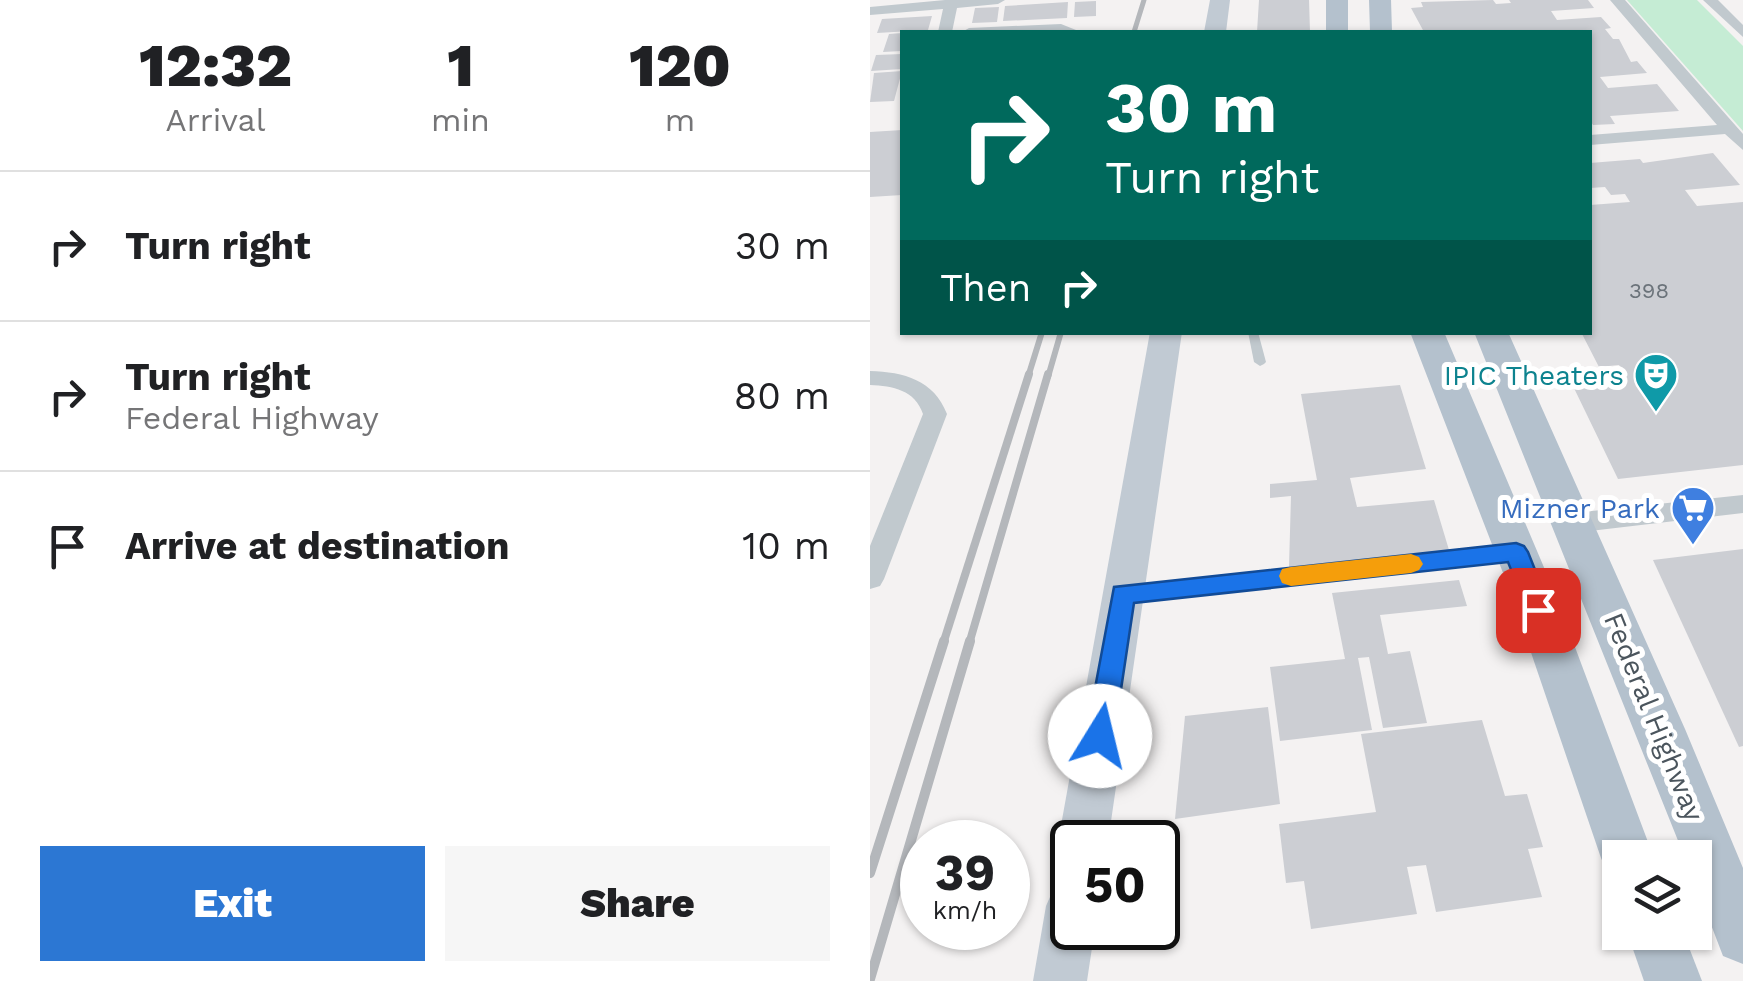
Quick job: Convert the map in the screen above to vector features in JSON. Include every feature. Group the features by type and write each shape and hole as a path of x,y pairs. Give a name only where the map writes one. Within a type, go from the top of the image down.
{"main road":[{"path":"1215,30 1220,0"},
{"path":"1337,30 1338,0"},
{"path":"1378,1 1381,30"},
{"path":"1087,820 1166,335"},
{"path":"1428,335 1516,552 1621,840"},
{"name":"Federal Highway","path":"1492,335 1743,936"},
{"path":"1060,981 1065,950"},
{"path":"1661,950 1672,981"}],"street":[{"path":"870,2 919,0"},
{"path":"870,11 930,8 947,1 998,0"},
{"path":"1618,0 1743,146"},
{"path":"1710,0 1743,32"},
{"path":"944,30 947,1"},
{"path":"1006,30 1059,30"},
{"path":"1592,140 1729,129"},
{"path":"870,580 934,421 934,407 926,394 913,386 879,378"},
{"path":"1573,523 1743,504"}],"lane":[{"path":"1254,335 1260,362"},
{"path":"1123,594 1516,552"}],"green space":[{"path":"1627,0 1697,0 1743,46 1743,131"}],"building":[{"path":"1259,0 1309,0 1310,30 1257,30"},
{"path":"1588,0 1594,8 1551,11 1557,20 1601,17 1611,28 1605,29 1613,39 1619,39 1631,62 1637,61 1647,73 1600,77 1608,88 1657,84 1679,111 1610,116 1615,124 1593,125 1592,30 1423,30 1411,8 1423,7 1421,2"},
{"path":"1096,1 1096,16 1074,17 1075,2"},
{"path":"1068,2 1067,18 1003,21 1005,6"},
{"path":"999,7 997,22 972,23 975,8"},
{"path":"932,16 928,30 877,33 882,19"},
{"path":"900,33 900,51 883,52 889,34"},
{"path":"900,54 900,69 871,71 876,55"},
{"path":"900,71 894,101 870,102 874,73"},
{"path":"900,130 900,195 870,197 870,132"},
{"path":"1713,153 1740,185 1685,190 1697,206 1743,202 1743,465 1618,479 1572,384 1626,377 1619,365 1599,367 1583,335 1592,335 1592,205 1630,202 1625,194 1611,195 1605,187 1592,188 1592,163 1640,159 1643,163"},
{"path":"1400,385 1426,469 1350,478 1357,507 1434,500 1449,550 1289,567 1291,496 1270,498 1270,484 1317,480 1301,394"},
{"path":"1743,549 1743,746 1739,747 1653,560"},
{"path":"1459,580 1467,606 1380,615 1388,654 1410,651 1427,723 1383,728 1369,657 1358,658 1372,730 1280,741 1270,667 1345,659 1332,593"},
{"path":"1268,707 1280,804 1175,819 1185,716"},
{"path":"1482,720 1505,796 1527,794 1543,847 1528,849 1542,897 1436,912 1426,865 1407,867 1417,914 1311,929 1304,881 1286,883 1279,824 1376,812 1361,734"}],"railway":[{"path":"1135,30 1144,0"},
{"path":"1028,377 1041,335"},
{"path":"1048,377 1060,335"},
{"path":"943,644 1029,374"},
{"path":"969,644 1048,374"},
{"path":"870,873 944,641"},
{"path":"870,979 970,641"}],"slow traffic":[{"path":"1291,576 1411,564"}],"place":[{"name":"IPIC Theaters","path":"1656,413"},
{"name":"Mizner Park","path":"1693,546"}],"route":[{"path":"1100,736 1123,594 1516,552 1538,610"}]}
